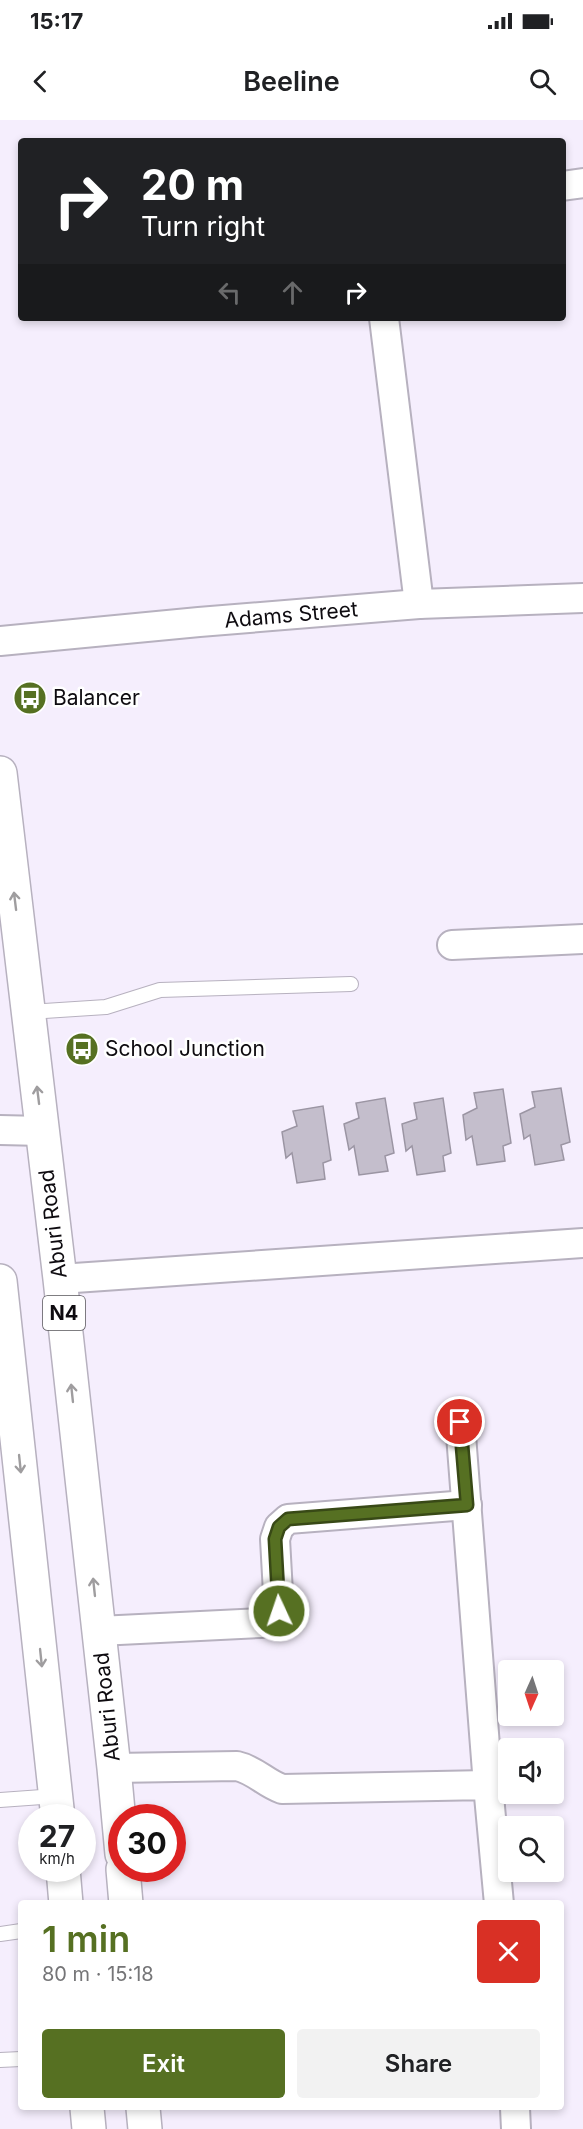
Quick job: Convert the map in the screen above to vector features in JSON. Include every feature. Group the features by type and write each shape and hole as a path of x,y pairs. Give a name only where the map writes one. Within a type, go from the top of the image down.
{"highway":[{"name":"Aburi Road","path":"0,773 60,1279 117,1804"},
{"path":"0,1281 8,1432 57,1804"},
{"path":"64,1882 66,1900"},
{"path":"124,1882 126,1900"},
{"path":"87,2110 89,2129"},
{"path":"143,2110 145,2129"}],"street":[{"path":"566,185 583,183"},
{"path":"384,321 419,604"},
{"name":"Adams Street","path":"0,641 419,604 583,598"},
{"path":"452,945 583,939"},
{"path":"0,1130 42,1131"},
{"path":"60,1279 583,1243"},
{"path":"460,1422 499,1900"},
{"path":"99,1631 261,1623 272,1619 279,1611 275,1539 279,1527 288,1519 467,1505"},
{"path":"114,1768 237,1766 250,1769 270,1784 282,1789 488,1785"},
{"path":"515,2110 516,2129"}],"lane":[{"path":"28,1012 106,1007 160,990 351,984"},
{"path":"0,1800 33,1804"},
{"path":"0,1934 18,1932"},
{"path":"0,2061 18,2059"}],"building":[{"path":"561,1088 570,1142 561,1145 564,1160 535,1165 530,1135 524,1139 520,1114 535,1107 532,1092"},
{"path":"503,1089 511,1143 503,1146 505,1161 477,1165 472,1136 466,1140 463,1115 477,1108 474,1093"},
{"path":"385,1098 394,1153 385,1156 388,1171 359,1175 354,1146 349,1150 344,1124 359,1118 356,1103"},
{"path":"443,1098 451,1153 443,1156 445,1171 417,1175 412,1146 406,1151 402,1124 417,1119 414,1103"},
{"path":"323,1106 331,1160 323,1163 325,1179 297,1183 292,1153 286,1158 282,1132 297,1126 293,1111"}],"place":[{"name":"Balancer","path":"30,698"},
{"name":"School Junction","path":"82,1049"}],"route":[{"path":"279,1611 275,1539 279,1527 288,1519 467,1505 460,1422"}]}
